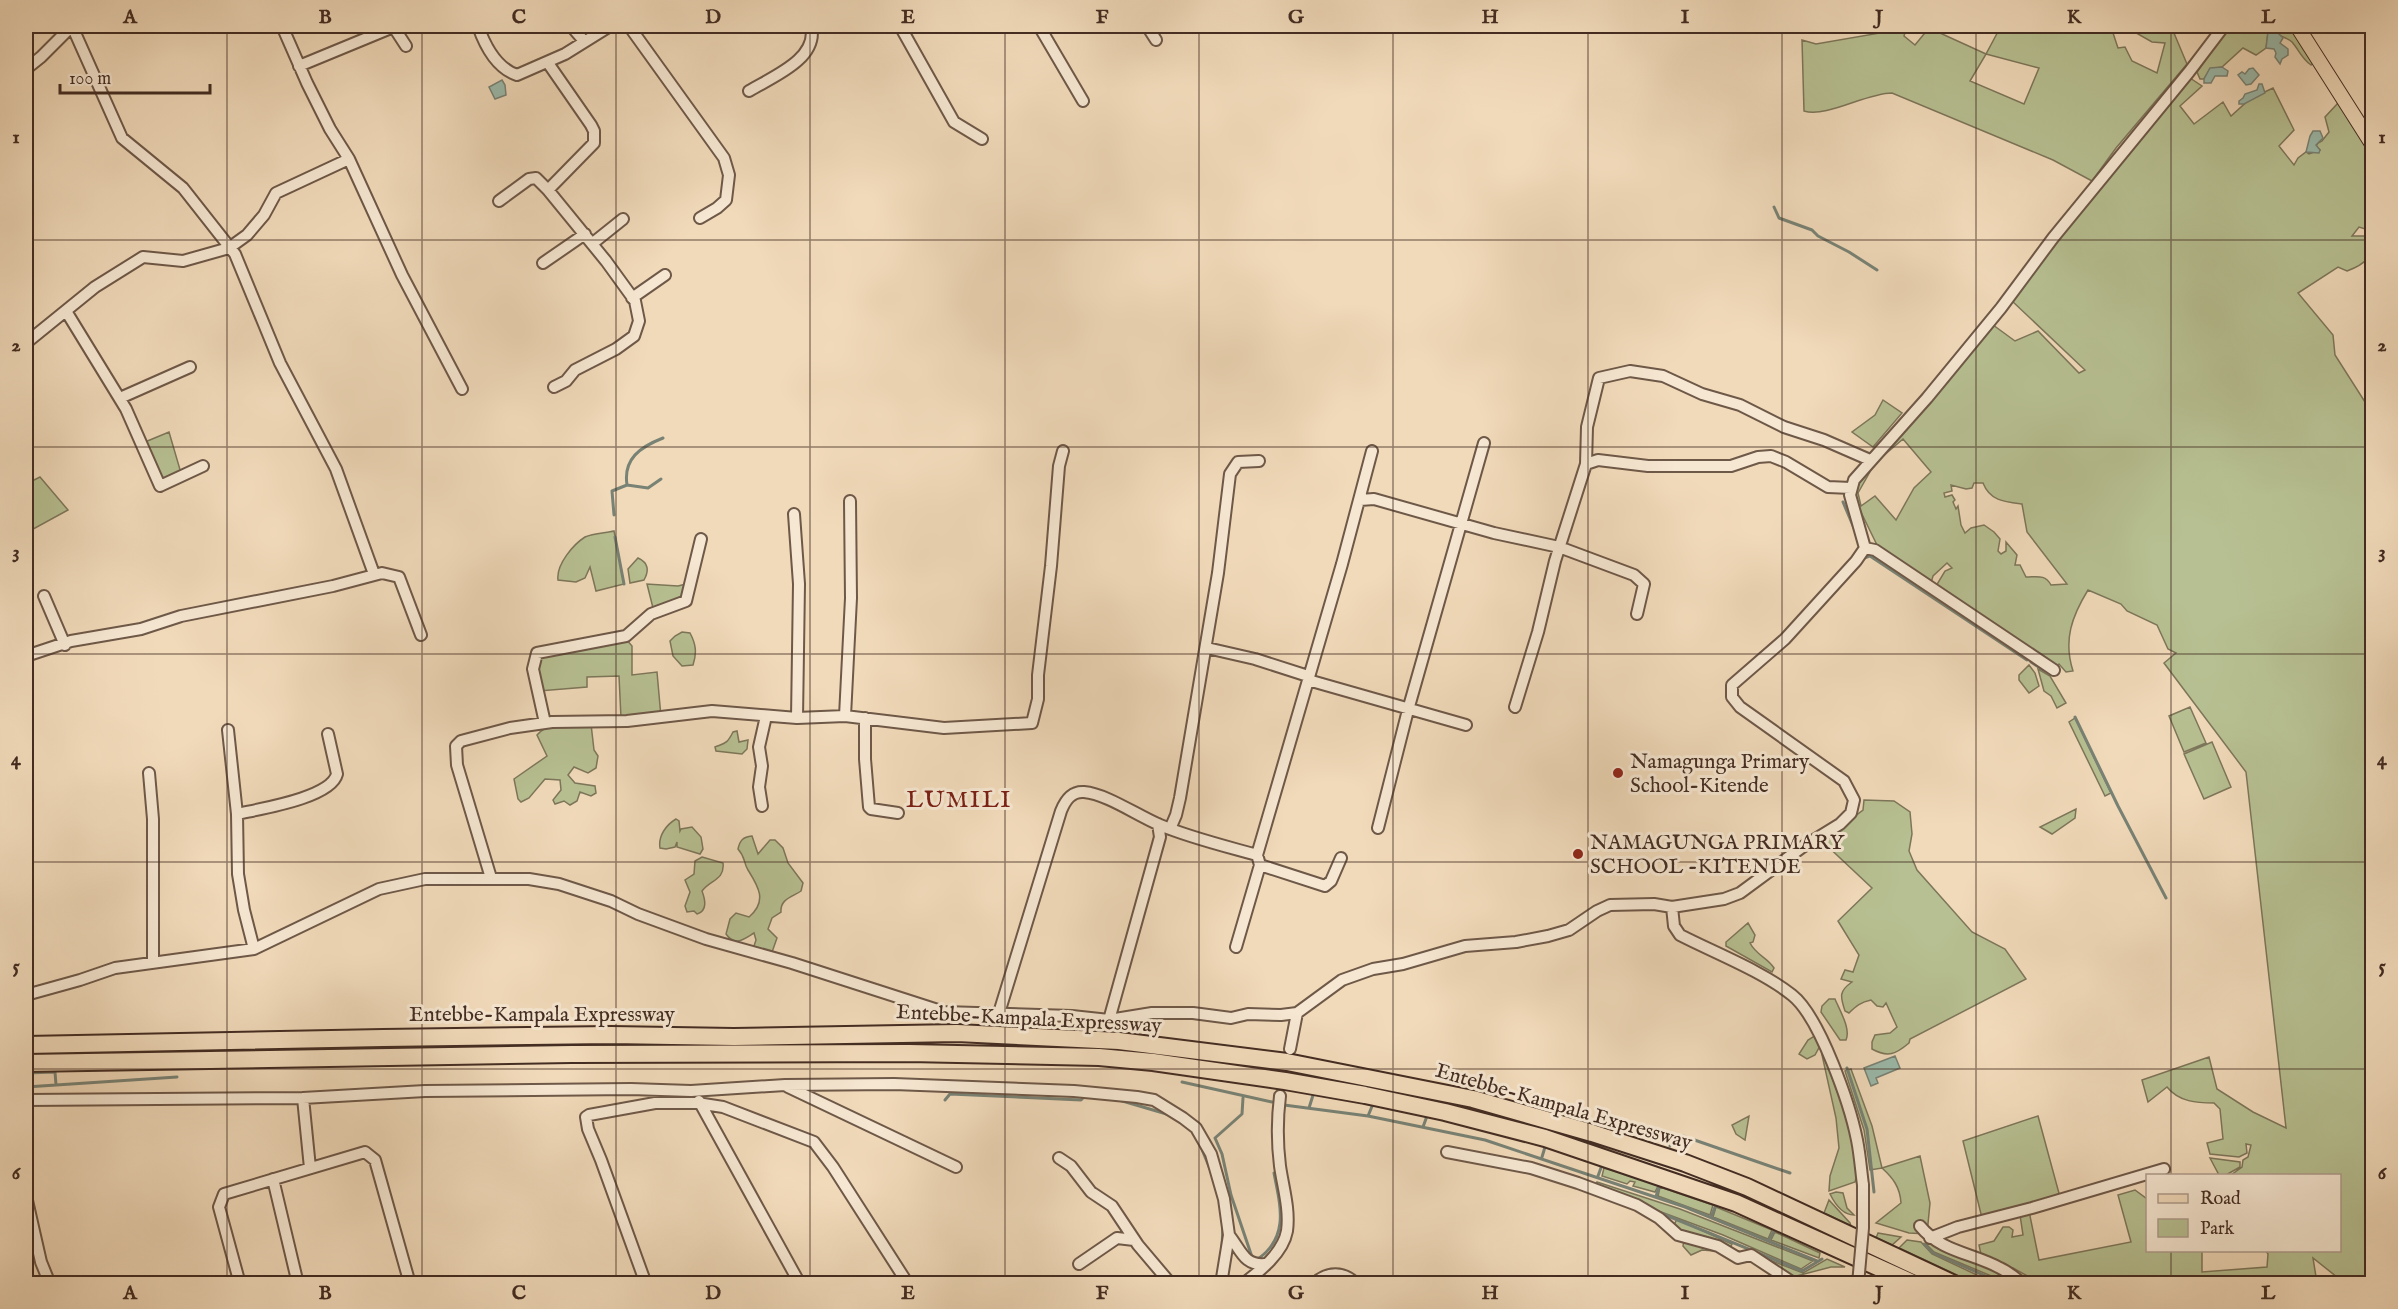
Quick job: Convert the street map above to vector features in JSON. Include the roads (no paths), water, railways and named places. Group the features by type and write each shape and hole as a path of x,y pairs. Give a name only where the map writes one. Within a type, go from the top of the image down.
{"highway":[{"name":"Entebbe-Kampala Expressway","path":"26,1045 611,1035 735,1037 957,1033 1119,1041 1299,1064 1473,1099 1592,1132 1685,1163 1747,1187 1954,1284"},
{"name":"Entebbe-Kampala Expressway","path":"26,1063 572,1054 898,1053 1099,1057 1153,1062 1365,1095 1445,1112 1545,1138 1736,1203 1915,1284"}],"main road":[{"path":"2297,26 2373,144"}],"street":[{"path":"26,69 72,26 122,138 183,188 229,248 240,265 280,363 336,469 374,574"},
{"path":"282,26 330,129 349,159 402,275 462,389"},
{"path":"299,66 394,26 405,46"},
{"path":"478,26 497,62 509,72 517,75 548,63 610,26"},
{"path":"571,26 584,41"},
{"path":"628,26 724,158 729,175 726,200 700,218"},
{"path":"749,91 783,71 807,51 813,39 811,26"},
{"path":"900,26 954,122 981,140"},
{"path":"1039,26 1083,101"},
{"path":"1147,26 1156,40"},
{"path":"1865,548 1852,501 1851,488 1854,480 1927,398 2001,308 2053,238 2224,26"},
{"path":"548,63 591,125 595,137 594,143 548,190"},
{"path":"26,343 95,287 143,257 183,261 229,248 248,235 276,194 349,159"},
{"path":"499,201 532,178 548,190 589,238 632,298 639,321 634,336 616,349 575,370 566,381 554,387"},
{"path":"543,263 623,219"},
{"path":"632,298 665,275"},
{"path":"66,311 120,398 160,486 203,466"},
{"path":"120,398 190,368"},
{"path":"1515,707 1538,632 1559,547 1586,464 1587,427 1599,378 1630,371 1663,376 1702,394 1734,403 1784,427 1824,440 1870,460"},
{"path":"1378,828 1408,710 1484,443"},
{"path":"492,878 457,765 456,746 461,741 510,728 545,723 627,721 712,711 797,718 845,716 944,728 1032,723 1038,699 1038,675 1051,566 1059,466 1063,451"},
{"path":"1236,947 1372,451"},
{"path":"1586,464 1598,460 1648,466 1731,466 1758,457 1771,456 1786,462 1828,487 1851,488"},
{"path":"1170,829 1180,798 1207,648 1230,474 1238,462 1259,461"},
{"path":"1360,500 1374,499 1461,524 1559,547 1634,575 1644,584 1644,593 1637,614"},
{"path":"845,716 851,598 850,501"},
{"path":"794,514 799,584 797,718"},
{"path":"545,723 533,669 537,653 623,637 651,614 686,601 701,539"},
{"path":"1865,548 1875,550 2054,670"},
{"path":"26,996 106,970 254,949 380,889 425,879 492,878 529,879 588,892 638,914 706,939 792,963 933,1010 961,1014 999,1013 1109,1020 1152,1013 1193,1013 1231,1018 1248,1014 1281,1015 1297,1012 1342,980 1373,969 1403,964 1465,946 1540,939 1569,930 1610,905 1654,904 1672,907 1740,893 1801,848 1840,824 1851,813 1854,800 1844,781 1740,707 1733,700 1731,689 1734,682 1785,639 1865,548"},
{"path":"26,656 71,641 141,629 181,616 333,586 374,574 391,573 399,577 421,635"},
{"path":"44,597 64,645"},
{"path":"1207,648 1255,659 1408,710 1466,725"},
{"path":"762,806 759,787 762,766 759,747 766,716"},
{"path":"865,718 865,759 869,807 898,813"},
{"path":"228,730 237,814 238,874 254,949"},
{"path":"237,814 309,796 331,785 337,774 328,734"},
{"path":"149,773 153,819 153,962"},
{"path":"999,1013 1061,811 1067,798 1072,794 1084,792 1119,804 1170,829 1325,886 1331,881 1341,858"},
{"path":"1109,1020 1160,837 1158,824"},
{"path":"1672,907 1674,926 1680,935 1776,984 1794,996 1810,1015 1834,1069 1856,1138 1863,1185 1863,1228 1858,1284"},
{"path":"1290,1049 1297,1012"},
{"path":"26,1100 303,1098 425,1091 631,1089 692,1091 785,1085 894,1084 1074,1091 1154,1100 1196,1128 1211,1154 1224,1199 1229,1235 1221,1284"},
{"path":"785,1085 956,1167"},
{"path":"692,1091 702,1104 800,1284"},
{"path":"1243,1284 1276,1254 1287,1232 1287,1204 1280,1164 1277,1123 1280,1096"},
{"path":"303,1098 310,1168"},
{"path":"646,1284 588,1129 586,1118 589,1115 655,1103 723,1107 814,1142 834,1167 908,1284"},
{"path":"240,1284 219,1208 224,1194 365,1152 372,1156 410,1284"},
{"path":"1447,1152 1531,1168 1628,1201 1659,1218 1678,1235 1718,1246 1738,1258 1751,1255 1795,1284"},
{"path":"1059,1158 1071,1166 1091,1192 1112,1206 1134,1240 1171,1284"},
{"path":"2147,1174 2164,1169"},
{"path":"1930,1238 1958,1227 2146,1174"},
{"path":"273,1179 298,1284"},
{"path":"26,1196 41,1262 50,1284"},
{"path":"1920,1226 1930,1238 2000,1268 2024,1284"},
{"path":"1229,1235 1248,1262 1255,1265 1265,1264"},
{"path":"1079,1264 1117,1238 1125,1237 1134,1240"},
{"path":"1314,1284 1324,1276 1339,1274 1347,1275 1356,1284"}],"waterway":[{"path":"1774,207 1779,218 1812,230 1818,236 1877,270"},
{"path":"627,485 628,468 635,455 647,445 663,438"},
{"path":"614,515 612,491 627,485 648,488 661,479"},
{"path":"1843,502 1854,528"},
{"path":"615,537 624,584"},
{"path":"1864,558 1870,556 2027,660"},
{"path":"2031,662 2045,671"},
{"path":"2075,717 2166,898"},
{"path":"26,1037 33,1037"},
{"path":"1847,1068 1867,1129 1874,1192"},
{"path":"26,1073 55,1072 56,1085"},
{"path":"26,1087 177,1077"},
{"path":"1182,1082 1272,1102"},
{"path":"1309,1108 1314,1092"},
{"path":"945,1100 950,1094 1081,1100 1085,1096"},
{"path":"1243,1098 1242,1114 1215,1138 1222,1154 1231,1195 1252,1257 1258,1259 1268,1250 1279,1230 1280,1208 1274,1173"},
{"path":"1119,1100 1170,1115"},
{"path":"1368,1116 1373,1104"},
{"path":"1284,1105 1368,1116 1485,1140 1685,1207 1817,1261"},
{"path":"1423,1127 1427,1116"},
{"path":"1670,1146 1683,1136 1790,1173"},
{"path":"1201,1147 1210,1169"},
{"path":"1542,1157 1545,1147"},
{"path":"1598,1176 1602,1165"},
{"path":"1656,1197 1659,1186"},
{"path":"1711,1217 1715,1207"},
{"path":"1658,1212 1802,1271 1822,1259"},
{"path":"1222,1248 1223,1224"},
{"path":"1769,1240 1774,1231"},
{"path":"1924,1244 1933,1253 2004,1284"}],"place":[{"name":"Namagunga Primary School-Kitende","path":"1618,773"},
{"name":"NAMAGUNGA PRIMARY SCHOOL -KITENDE","path":"1578,854"}],"district":[{"name":"LUMILI","path":"959,799"}]}
